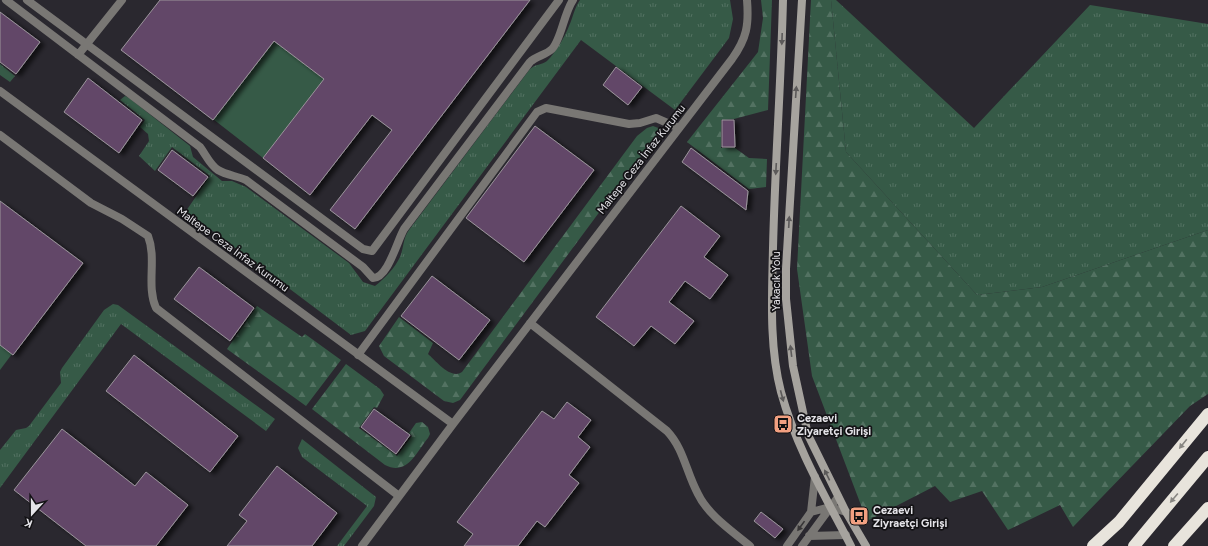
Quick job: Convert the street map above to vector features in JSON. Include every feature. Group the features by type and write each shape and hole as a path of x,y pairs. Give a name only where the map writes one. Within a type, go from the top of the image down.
{"highway":[{"path":"1093,546 1119,522 1208,414"},
{"path":"1134,546 1208,458"},
{"path":"1174,546 1208,508"}],"main road":[{"name":"Yakacık Yolu","path":"784,0 774,204 772,323 780,391 793,430 830,507 852,546"},
{"name":"Yakacık Yolu","path":"802,0 786,299 796,385 808,435 838,497 866,546"}],"lane":[{"path":"6,0 200,147 211,163 220,171 237,175 246,180 362,267 373,278 377,278 388,265 404,229 530,62 536,56 552,49 564,16 573,0"},
{"path":"27,0 363,249 372,251 559,0"},
{"path":"78,55 122,0"},
{"name":"Maltepe Ceza İnfaz Kurumu","path":"362,546 741,46 746,36 748,24 747,0"},
{"name":"Maltepe Ceza İnfaz Kurumu","path":"0,91 453,424"},
{"path":"358,354 537,112 546,108 628,124 640,123 656,118 680,128"},
{"path":"0,135 91,204 122,218 148,236 151,256 152,300 156,308 399,496"},
{"path":"530,323 667,431 675,439 682,452 703,503 711,512 750,546"},
{"path":"787,546 811,512 815,477"},
{"path":"802,546 838,497"},
{"path":"811,512 830,507 846,512"},
{"path":"809,536 846,535"}],"green space":[{"path":"580,0 730,0 733,19 729,38 675,110 581,40 365,331 351,335 186,211 210,176 172,147 155,171 139,156 149,141 148,134 140,127 145,120 120,100 125,96 129,98 190,146 193,157 222,181 232,181 246,187 349,263 363,282 375,286 389,273 398,261 409,230 530,69 547,61 556,49 567,30"},
{"path":"761,0 772,0 768,110 734,119 721,120 721,148 735,148 749,158 767,159 766,187 749,189 687,142 758,52 763,18"},
{"path":"811,0 831,0 846,152 977,295 1042,287 1208,230 1208,394 1190,406 1073,527 1060,505 1008,530 982,491 950,502 935,486 867,521 812,376 797,269"},
{"path":"831,0 836,0 974,128 1090,5 1208,24 1208,230 1042,287 977,295 846,152"},
{"path":"274,41 324,79 263,158 213,119"},
{"path":"0,64 15,76 10,82 0,75"},
{"path":"653,126 661,129 460,400 453,403 444,401 384,356 379,346 399,317 433,343 428,354 439,365 453,374 462,372 637,136 647,128"},
{"path":"113,304 118,305 275,419 266,431 121,324 0,488 0,450 16,430 29,426 61,383 60,372 62,368 104,310"},
{"path":"257,306 302,337 305,334 341,360 306,406 227,349"},
{"path":"0,345 12,354 0,370"},
{"path":"346,364 380,389 384,395 377,408 374,407 359,428 397,456 412,436 409,433 416,423 422,422 428,427 430,434 428,438 415,456 405,465 399,468 393,468 385,465 312,409"},
{"path":"302,439 376,497 374,506 344,546 337,546 367,506 302,457 298,448"}],"building":[{"path":"160,0 530,0 355,229 330,210 392,130 372,115 310,195 263,158 324,79 274,41 213,120 121,50"},
{"path":"0,12 40,42 16,74 0,62"},
{"path":"616,67 642,87 628,105 603,85"},
{"path":"88,78 142,120 119,153 64,112"},
{"path":"722,120 734,120 735,147 722,147"},
{"path":"535,126 594,170 524,262 466,218"},
{"path":"691,148 748,191 746,210 682,162"},
{"path":"172,150 208,177 193,196 158,170"},
{"path":"0,201 83,263 13,355 0,345"},
{"path":"681,206 720,236 704,257 728,275 710,299 685,281 669,302 694,321 675,344 651,326 634,346 596,317"},
{"path":"199,267 254,308 230,341 174,299"},
{"path":"432,276 490,320 459,360 401,316"},
{"path":"134,355 238,436 210,472 106,391"},
{"path":"567,402 591,420 578,437 590,447 569,475 579,483 545,527 537,521 518,546 464,546 473,534 457,522 542,411 554,419"},
{"path":"374,409 410,435 396,454 361,427"},
{"path":"62,429 135,486 146,472 188,505 156,546 86,546 14,490"},
{"path":"277,466 337,513 312,546 227,546 247,521 239,515"},
{"path":"761,512 783,529 775,538 754,521"}],"place":[{"name":"Cezaevi Ziyaretçi Girişi","path":"783,424"},
{"name":"Cezaevi Ziyraetçi Girişi","path":"859,516"}]}
